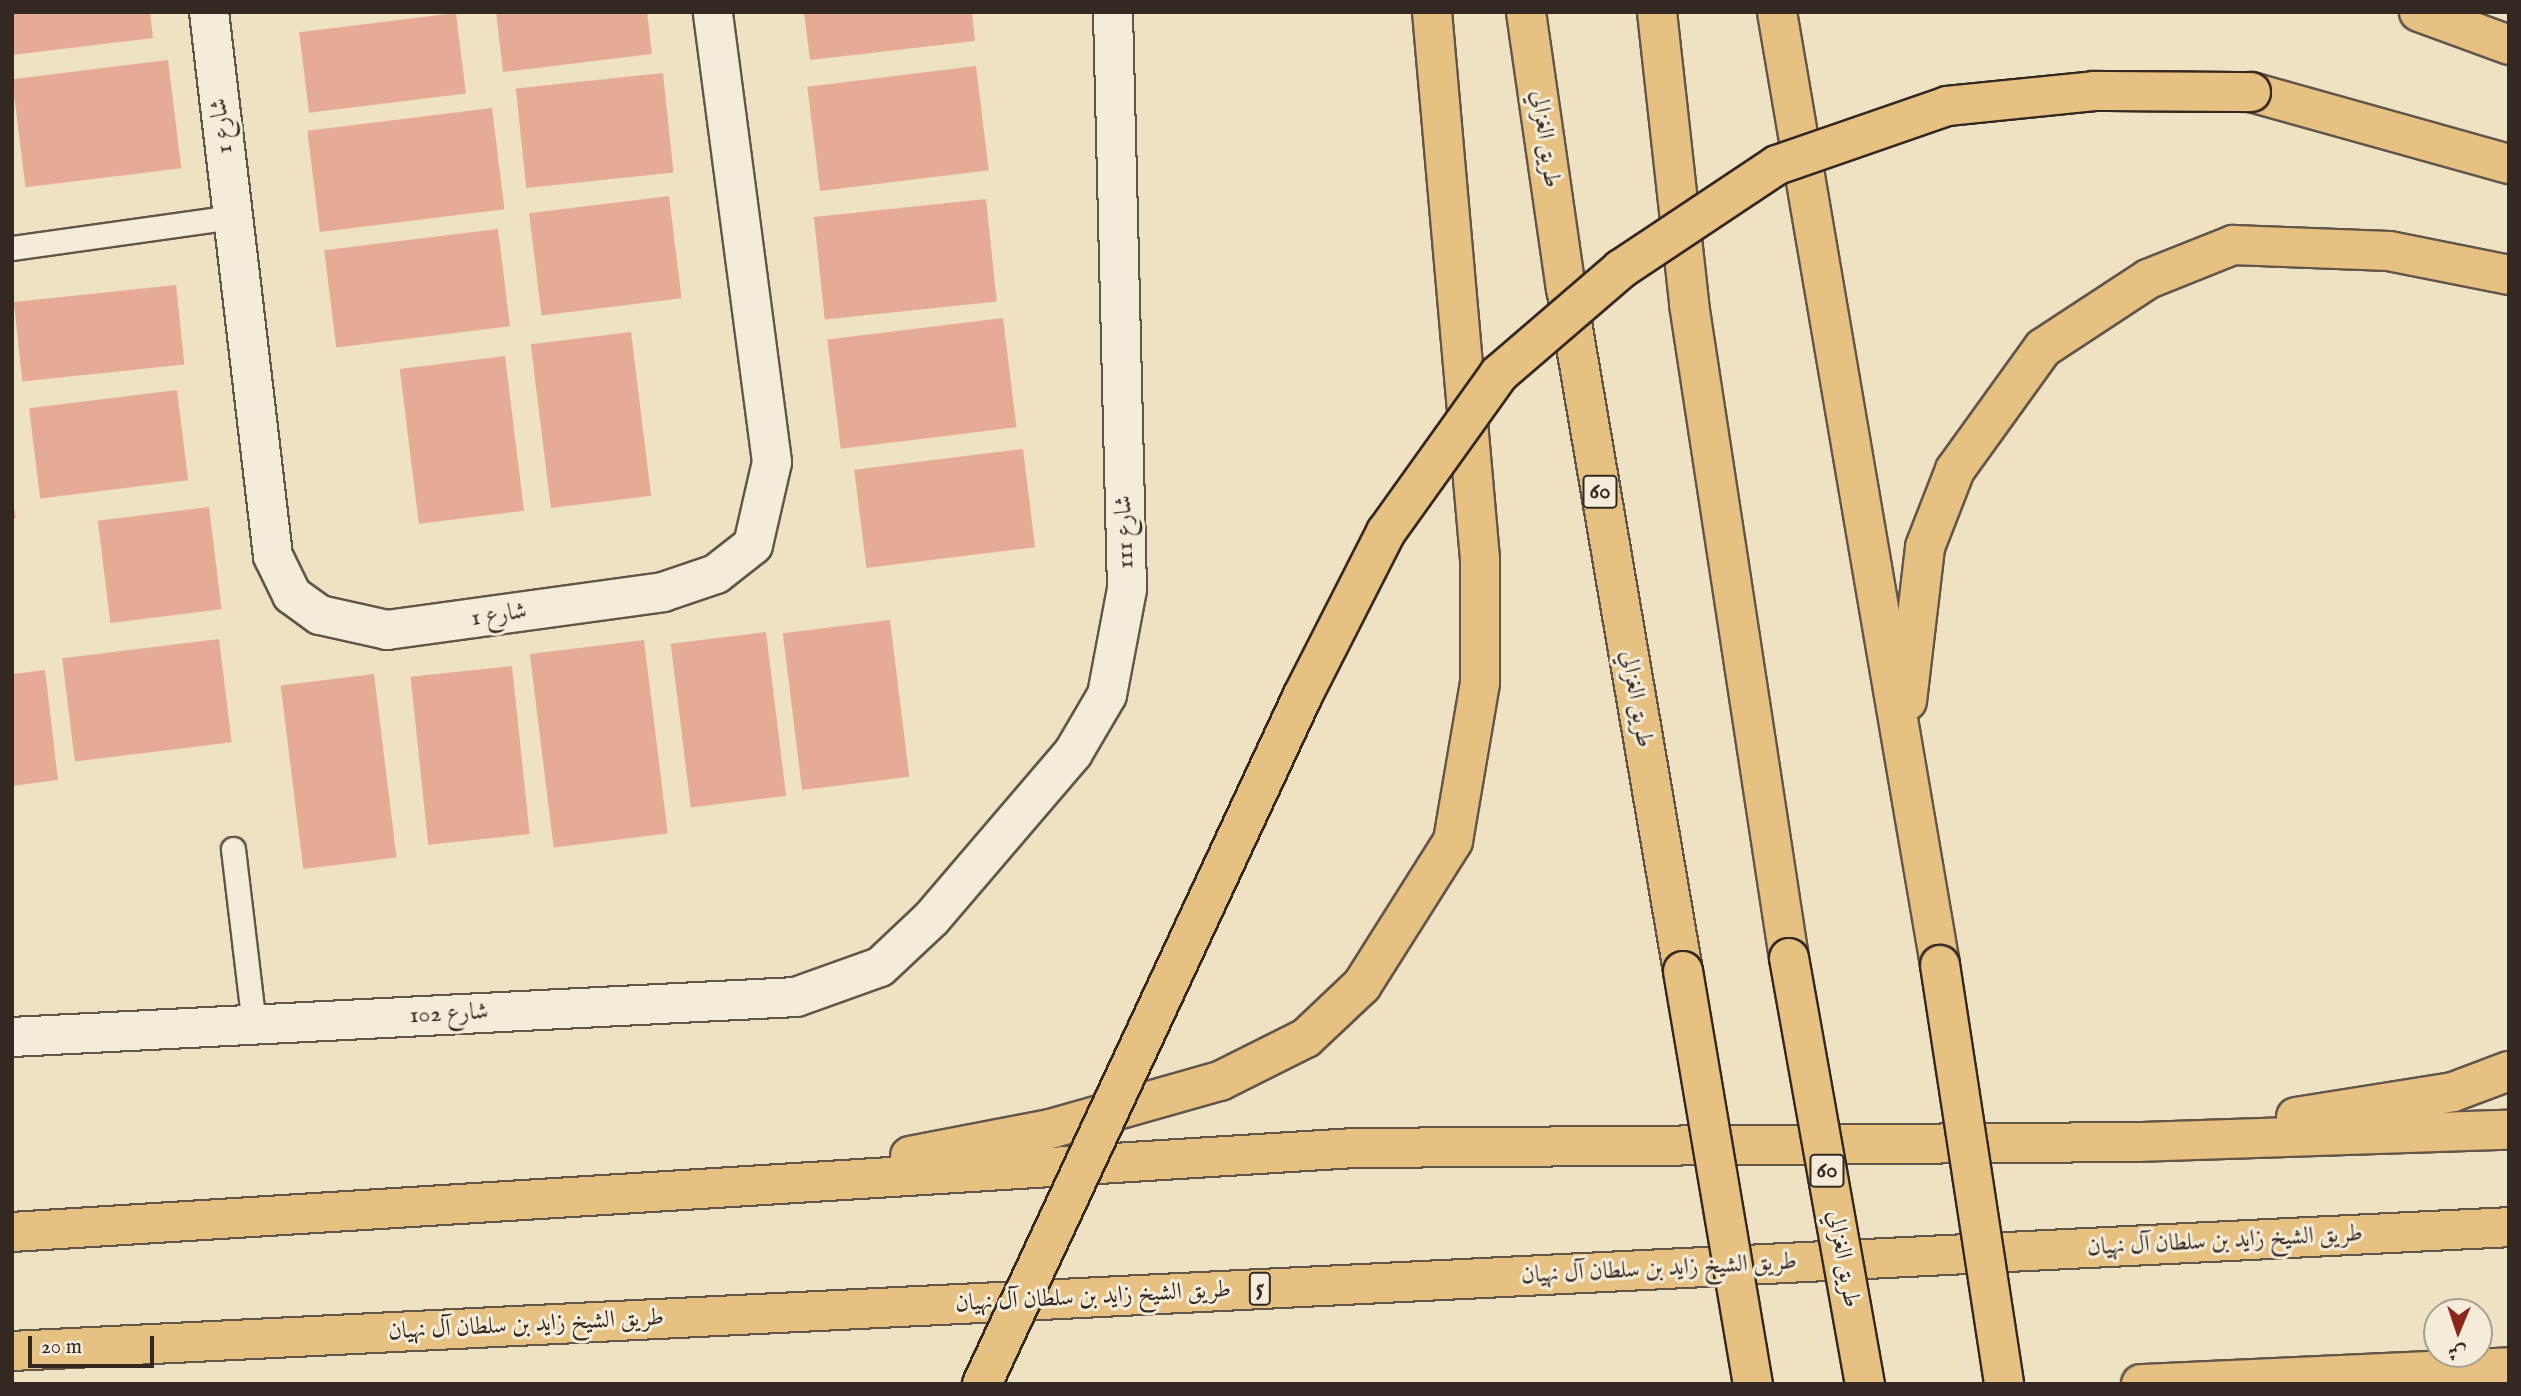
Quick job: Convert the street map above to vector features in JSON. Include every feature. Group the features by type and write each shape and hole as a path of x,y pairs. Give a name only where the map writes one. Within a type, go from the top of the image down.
{"highway":[{"path":"752,1186 1050,1129 1220,1082 1306,1038 1362,985 1418,905 1453,841 1480,683 1480,559 1432,12"},
{"name":"طريق الغزالي","path":"1527,12 1566,288 1753,1384"},
{"name":"طريق الغزالي","path":"1657,12 1689,304 1789,958 1865,1384"},
{"path":"1777,12 1940,965 2004,1384"},
{"path":"2419,12 2509,45"},
{"path":"982,1384 1314,674 1387,532 1499,374 1621,269 1777,165 1947,106 2094,91 2251,92 2509,164"},
{"path":"1902,741 1925,547 1955,470 2043,348 2148,279 2233,245 2389,251 2509,275"},
{"path":"2139,1142 2453,1092 2509,1071"},
{"path":"12,1232 1356,1148 2139,1142 2509,1129"},
{"path":"2100,1247 2509,1202"},
{"name":"طريق الشيخ زايد بن سلطان آل نهيان","path":"12,1351 2509,1227"},
{"path":"2141,1384 2509,1367"}],"street":[{"name":"شارع 1","path":"209,12 273,555 292,594 320,615 387,630 663,592 716,575 753,545 772,462 713,12"},
{"name":"شارع 111","path":"880,967 932,918 1073,753 1107,695 1127,589 1113,12"},
{"name":"شارع 102","path":"12,1037 796,997 880,967"}],"lane":[{"path":"12,248 233,217"},
{"path":"233,849 254,1025"}],"building":[{"path":"12,12 150,12 153,38 12,55"},
{"path":"496,12 647,12 652,54 503,72"},
{"path":"804,12 972,12 975,41 810,60"},
{"path":"456,13 466,93 309,113 299,32"},
{"path":"168,60 181,168 25,187 12,79"},
{"path":"976,66 989,170 820,191 807,87"},
{"path":"663,73 673,172 526,188 516,88"},
{"path":"492,108 504,209 320,232 307,131"},
{"path":"669,196 682,298 542,315 529,213"},
{"path":"986,199 997,301 825,320 814,217"},
{"path":"498,229 510,326 336,348 324,250"},
{"path":"176,285 184,365 22,382 14,302"},
{"path":"1003,318 1016,427 841,449 827,340"},
{"path":"631,332 651,496 551,508 531,344"},
{"path":"505,356 524,511 419,524 400,369"},
{"path":"177,390 188,480 40,498 29,408"},
{"path":"1023,449 1035,547 866,568 854,470"},
{"path":"12,498 16,518 12,518"},
{"path":"209,507 222,609 110,623 98,521"},
{"path":"890,620 909,777 802,790 783,633"},
{"path":"766,632 786,796 691,807 671,644"},
{"path":"219,639 232,742 75,761 62,658"},
{"path":"644,640 668,834 554,848 530,654"},
{"path":"512,666 530,834 428,845 411,677"},
{"path":"45,670 58,780 12,786 12,674"},
{"path":"374,674 397,858 303,869 281,685"}]}
